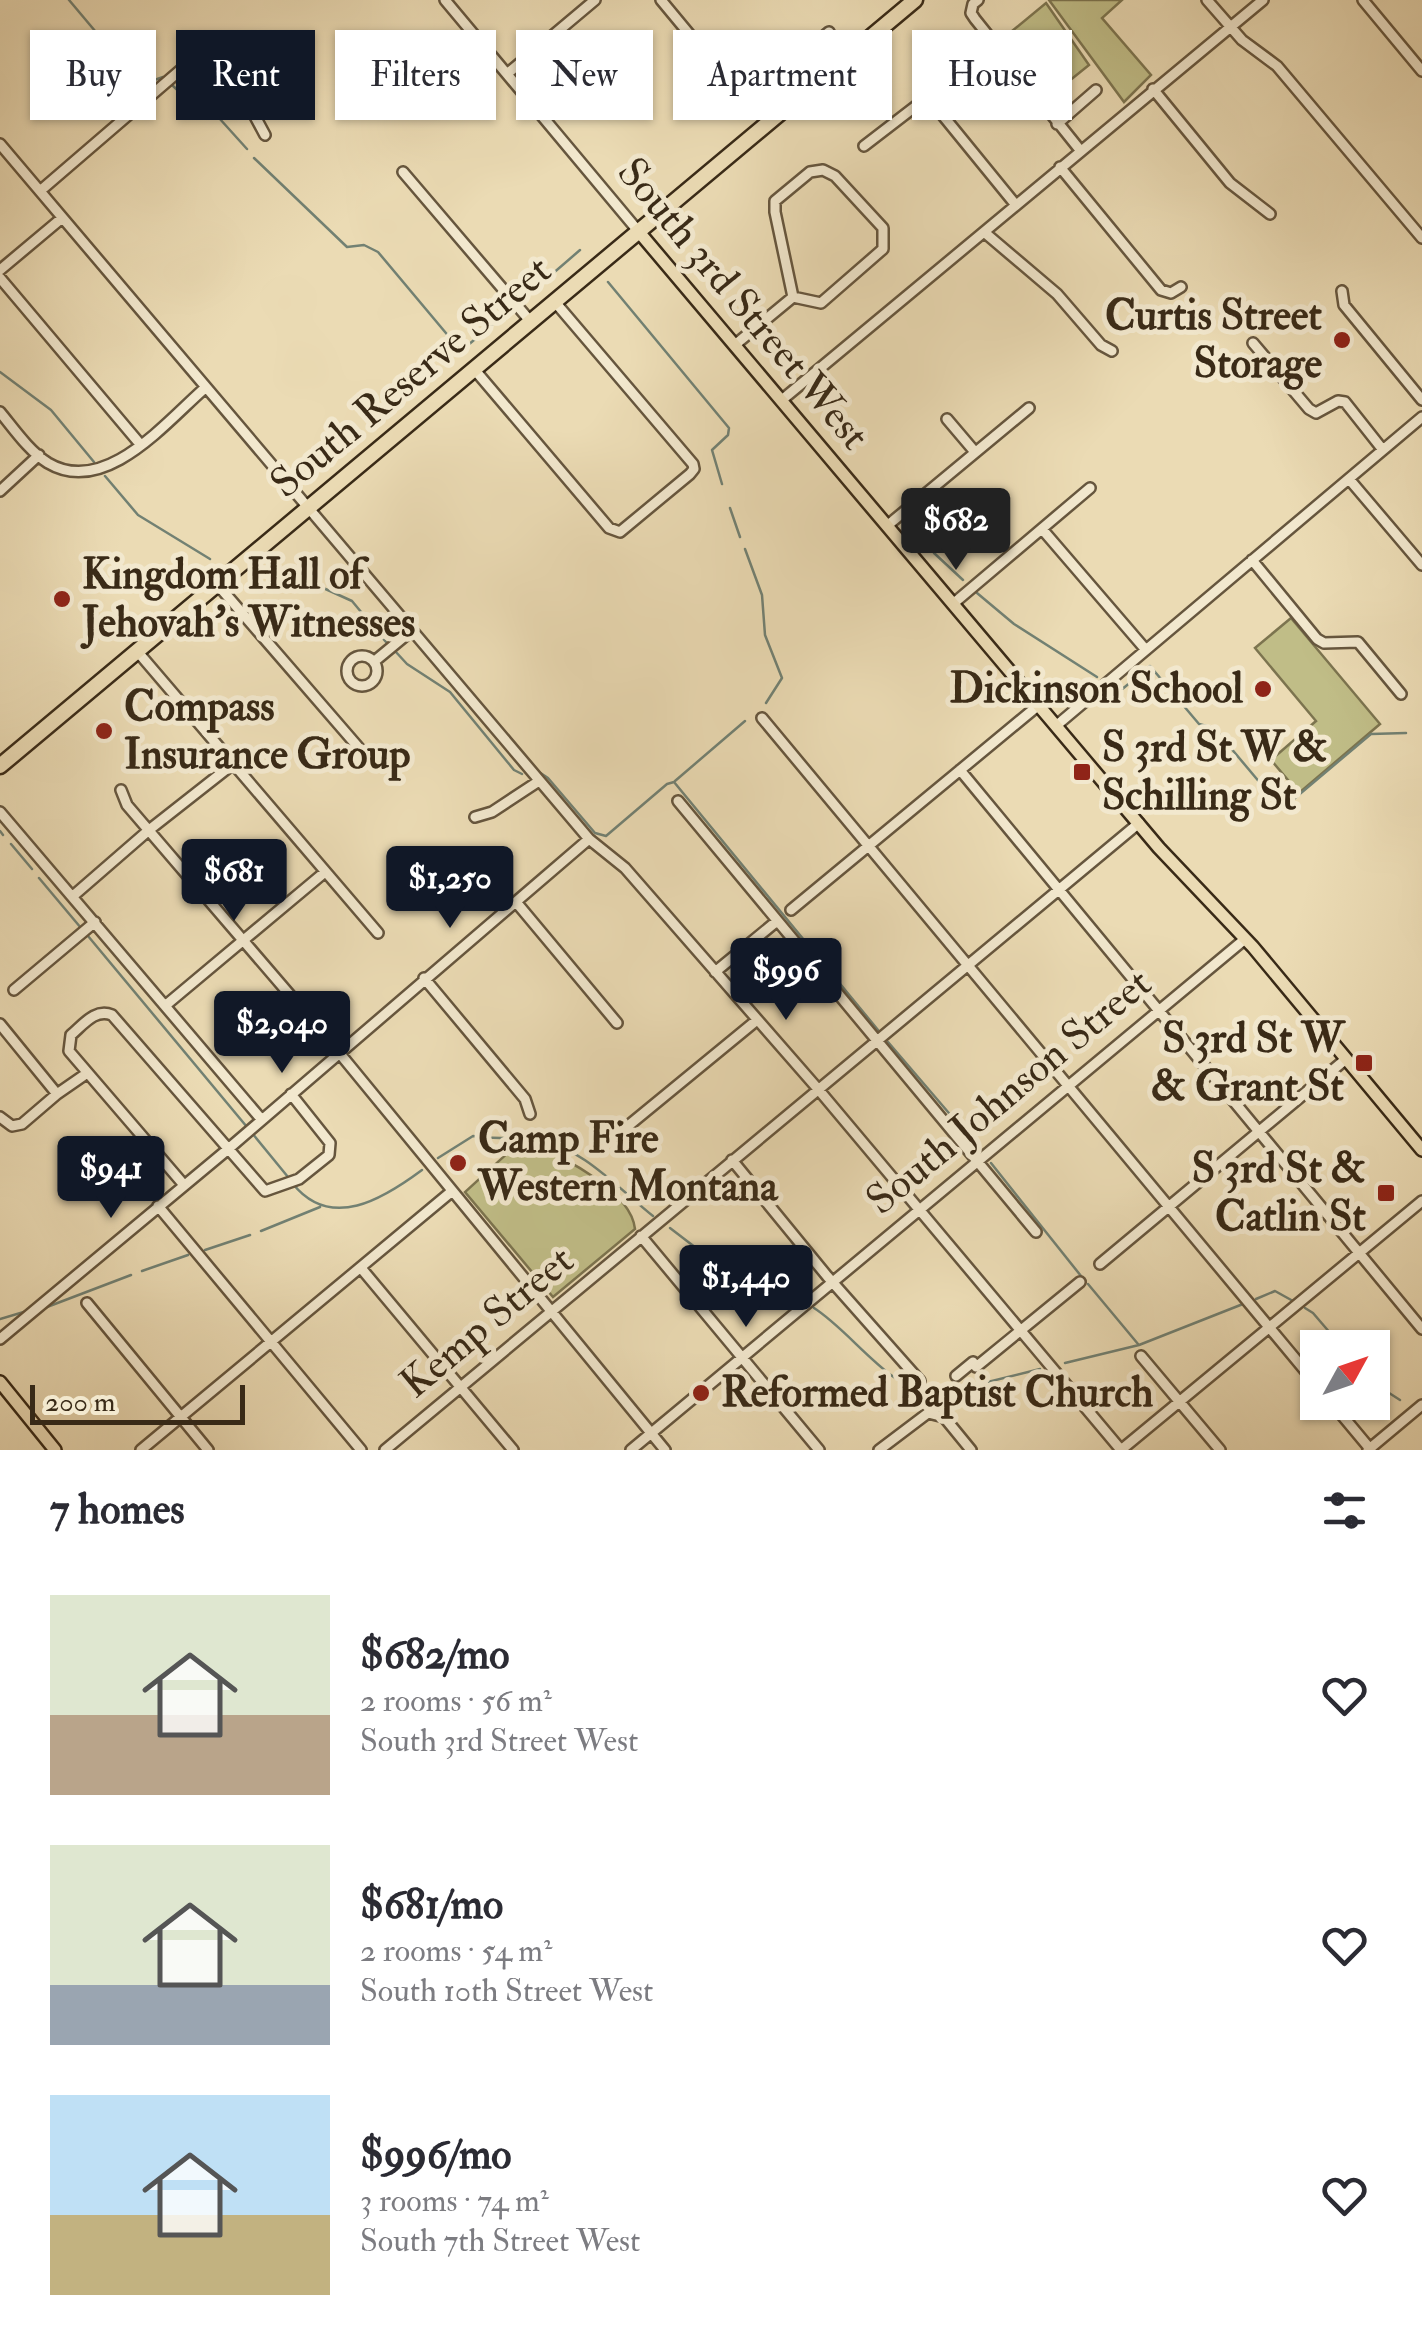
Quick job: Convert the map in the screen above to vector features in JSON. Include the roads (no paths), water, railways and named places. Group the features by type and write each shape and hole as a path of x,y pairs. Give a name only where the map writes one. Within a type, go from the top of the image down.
{"highway":[{"name":"South Reserve Street","path":"0,766 915,0"}],"main road":[{"name":"South 3rd Street West","path":"639,232 1187,881 1245,939 1422,1150"},
{"path":"0,1382 55,1450"}],"street":[{"name":"South 3rd Street West","path":"446,0 639,232"},
{"path":"507,74 595,0"},
{"path":"661,0 686,30"},
{"path":"978,0 971,13 983,30"},
{"path":"1207,0 1250,48 1277,66 1422,238"},
{"path":"783,400 1119,116 1263,0"},
{"path":"1363,0 1422,71"},
{"path":"40,191 201,56 251,109 265,134"},
{"path":"1153,89 1230,183 1270,214"},
{"path":"1057,124 1096,90"},
{"path":"864,146 912,108"},
{"path":"947,120 1015,204"},
{"path":"1054,120 1080,150"},
{"path":"0,144 588,839 624,868 818,1089 1121,1450 1422,1200"},
{"path":"1060,167 1161,290 1171,293 1181,288"},
{"path":"736,344 792,298 820,303 883,249 883,228 835,176 823,170 810,172 775,201 792,298"},
{"path":"403,172 531,322"},
{"path":"0,270 62,218"},
{"path":"984,232 1057,294 1101,344 1112,351"},
{"path":"0,278 140,444"},
{"path":"1342,292 1344,306 1422,400"},
{"path":"474,369 616,533 635,521 694,469 555,302"},
{"path":"1253,344 1309,410 1316,413 1338,401 1345,402 1383,450"},
{"path":"0,412 50,464 91,473 114,464 206,388"},
{"path":"888,525 1029,408"},
{"path":"1057,726 1422,417"},
{"path":"947,419 975,452"},
{"path":"0,492 39,455"},
{"path":"1349,479 1422,565"},
{"path":"954,603 1090,488"},
{"path":"1042,529 1146,650"},
{"path":"1252,560 1317,639 1324,643 1358,642 1401,694"},
{"path":"216,584 359,748"},
{"path":"376,660 411,631"},
{"path":"137,651 378,934"},
{"path":"791,910 1040,704"},
{"path":"762,718 1300,1365"},
{"path":"72,896 233,764"},
{"path":"960,770 1422,1329"},
{"path":"475,817 492,812 539,781"},
{"path":"121,790 127,804 665,1450"},
{"path":"678,801 1036,1232"},
{"path":"0,812 262,1120"},
{"name":"Kemp Street","path":"385,1450 1139,824"},
{"path":"0,1338 227,1150 588,839"},
{"path":"166,1005 325,872"},
{"path":"516,902 617,1023"},
{"path":"715,972 777,921"},
{"path":"14,990 94,922"},
{"name":"South Johnson Street","path":"631,1450 1245,939"},
{"path":"424,978 526,1099 530,1114"},
{"path":"184,1185 70,1050 71,1035 96,1014 112,1015 265,1192 300,1179 327,1159 330,1143 292,1094"},
{"path":"617,1135 757,1020"},
{"path":"0,1024 57,1094"},
{"path":"1100,1264 1346,1059"},
{"path":"0,1117 12,1126 22,1124 83,1076"},
{"path":"732,1160 920,1381"},
{"path":"141,1450 451,1192"},
{"path":"158,1206 361,1450"},
{"path":"641,1236 819,1450"},
{"path":"361,1268 513,1450"},
{"path":"956,1376 1080,1282"},
{"path":"86,1303 208,1450"},
{"path":"1141,1356 1220,1450"},
{"path":"1346,1420 1370,1450 1422,1406"},
{"path":"879,1450 920,1416 934,1413 944,1418 972,1450"}],"waterway":[{"path":"69,0 127,69 146,83 163,77"},
{"path":"172,85 188,100 210,108 247,149"},
{"path":"254,158 347,247 364,245 378,252 461,351 512,308"},
{"path":"521,301 580,250"},
{"path":"608,282 729,428 728,435 712,450 722,484"},
{"path":"0,372 51,410 94,462"},
{"path":"105,476 138,515 210,559"},
{"path":"730,508 740,537"},
{"path":"745,549 762,595 765,635 782,678 766,703"},
{"path":"934,553 963,580"},
{"path":"269,575 310,582 352,601 386,642"},
{"path":"977,593 1014,624 1097,677"},
{"path":"395,651 407,664 450,692 514,770 522,774"},
{"path":"1120,691 1150,666 1199,724 1214,728 1282,809 1371,734 1406,733"},
{"path":"675,781 745,721"},
{"path":"539,772 595,833 606,836 674,782 878,1030"},
{"path":"0,831 3,835"},
{"path":"11,844 32,869"},
{"path":"39,878 81,928"},
{"path":"88,936 247,1127"},
{"path":"888,1042 978,1147"},
{"path":"252,1133 288,1177"},
{"path":"438,1158 473,1136 553,1143 584,1159 653,1216"},
{"path":"991,1163 1085,1281"},
{"path":"293,1184 308,1198 340,1208 374,1200 422,1170"},
{"path":"261,1231 320,1207"},
{"path":"670,1228 700,1251 750,1267 800,1298"},
{"path":"205,1250 250,1235"},
{"path":"142,1271 188,1255"},
{"path":"47,1307 131,1275"},
{"path":"1088,1284 1138,1344"},
{"path":"1256,1299 1275,1291 1293,1301"},
{"path":"1065,1363 1139,1345 1243,1304"},
{"path":"814,1308 887,1372 918,1391 935,1395 1040,1369"},
{"path":"1305,1308 1328,1330"},
{"path":"0,1319 27,1311"},
{"path":"1390,1394 1400,1400"}],"place":[{"name":"Curtis Street Storage","path":"1342,340"},
{"name":"Kingdom Hall of Jehovah's Witnesses","path":"62,599"},
{"name":"Dickinson School","path":"1263,689"},
{"name":"Compass Insurance Group","path":"104,731"},
{"name":"S 3rd St W & Schilling St","path":"1082,772"},
{"name":"S 3rd St W & Grant St","path":"1364,1063"},
{"name":"Camp Fire Western Montana","path":"458,1163"},
{"name":"S 3rd St & Catlin St","path":"1386,1193"},
{"name":"Reformed Baptist Church","path":"701,1393"}]}
